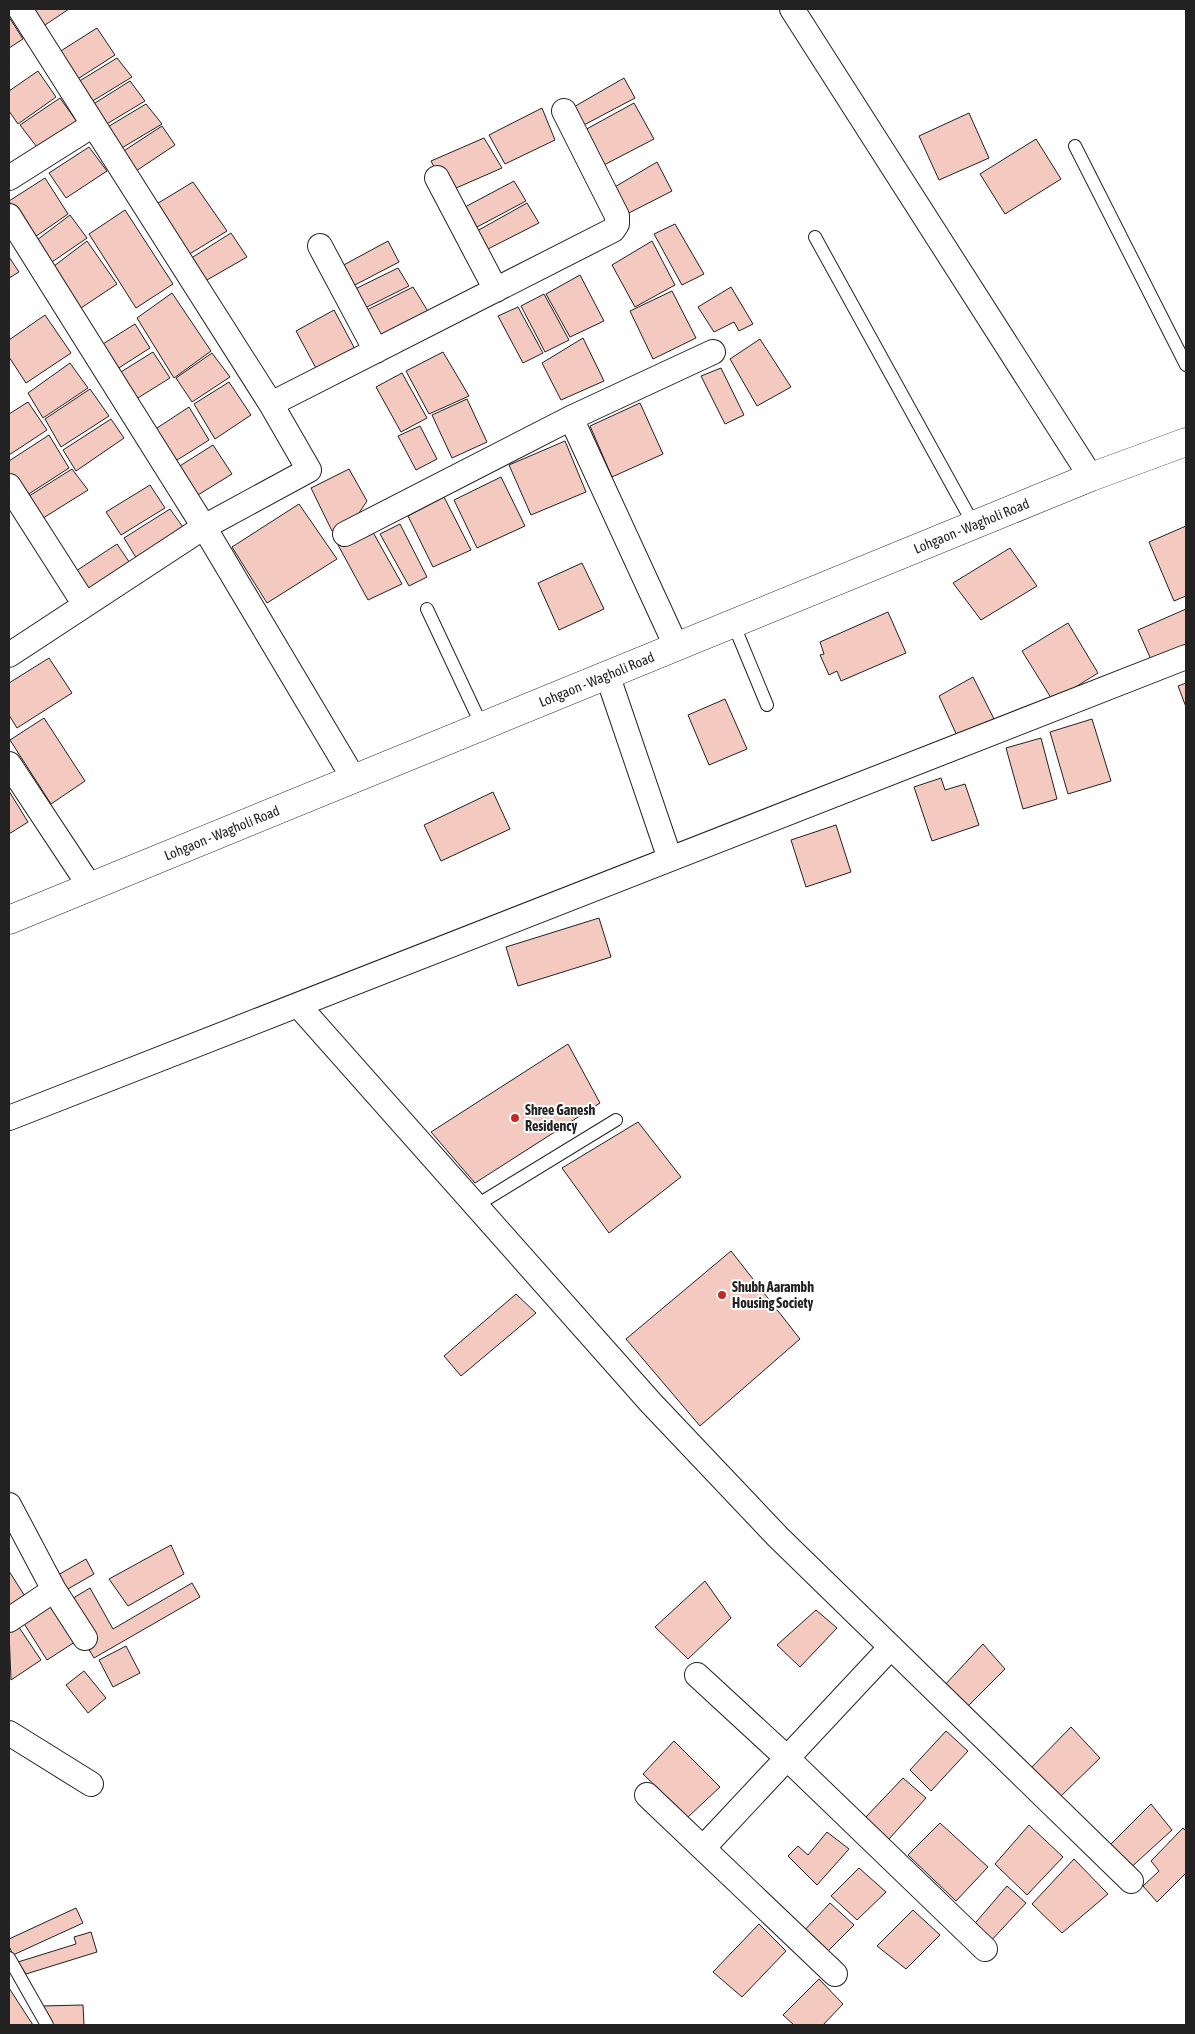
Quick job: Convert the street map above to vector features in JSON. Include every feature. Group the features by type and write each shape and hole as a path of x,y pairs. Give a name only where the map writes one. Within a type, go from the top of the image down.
{"main road":[{"name":"Lohgaon - Wagholi Road","path":"9,920 89,885 354,779 1091,477 1186,442"}],"street":[{"path":"9,655 204,527 309,470 271,404 20,9"},
{"path":"792,9 1091,477"},
{"path":"271,404 613,230 617,224 617,216 564,111"},
{"path":"9,178 93,125"},
{"path":"436,178 496,290"},
{"path":"9,216 204,527 354,779"},
{"path":"320,246 376,351"},
{"path":"345,534 571,418 713,352"},
{"path":"571,418 676,646"},
{"path":"9,486 85,605"},
{"path":"9,1118 1186,657"},
{"path":"608,674 670,859"},
{"path":"9,764 89,885"},
{"path":"298,1005 651,1404 778,1537 1131,1881"},
{"path":"9,1505 54,1590 85,1638"},
{"path":"9,1620 54,1590"},
{"path":"704,1847 891,1647"},
{"path":"697,1675 787,1758 985,1949"},
{"path":"9,1733 92,1784"},
{"path":"647,1795 704,1847 834,1974"}],"lane":[{"path":"1075,146 1186,364"},
{"path":"815,237 974,525"},
{"path":"427,609 482,726"},
{"path":"733,623 767,705"},
{"path":"476,1205 616,1120"},
{"path":"9,1958 47,2025"}],"building":[{"path":"26,9 69,9 39,29"},
{"path":"9,17 23,39 9,48"},
{"path":"97,28 115,55 73,82 56,54"},
{"path":"117,58 132,77 86,105 73,85"},
{"path":"38,71 56,97 18,124 9,111 9,91"},
{"path":"624,78 635,98 582,126 572,108"},
{"path":"130,81 145,101 100,128 87,108"},
{"path":"60,98 80,126 40,151 20,125"},
{"path":"634,103 654,139 602,166 583,131"},
{"path":"146,104 162,124 115,152 101,131"},
{"path":"542,108 555,140 505,164 489,135"},
{"path":"969,113 989,158 939,180 919,136"},
{"path":"162,126 175,145 130,175 116,156"},
{"path":"484,138 502,168 447,192 431,161"},
{"path":"1036,139 1061,179 1005,214 980,174"},
{"path":"89,147 107,171 66,198 49,173"},
{"path":"657,162 672,191 623,216 608,191"},
{"path":"45,178 68,214 32,239 9,201"},
{"path":"514,181 526,201 477,227 465,207"},
{"path":"193,182 227,231 183,258 150,208"},
{"path":"527,203 539,223 488,249 477,231"},
{"path":"125,210 173,284 136,308 89,234"},
{"path":"70,215 87,238 52,262 37,240"},
{"path":"675,224 704,274 682,285 654,234"},
{"path":"231,233 247,257 200,284 185,262"},
{"path":"87,241 117,284 78,310 58,282 62,277 54,266"},
{"path":"388,241 399,262 351,287 340,267"},
{"path":"652,241 675,285 635,307 612,265"},
{"path":"9,257 19,272 9,278"},
{"path":"398,268 409,286 359,311 349,292"},
{"path":"580,275 604,321 570,337 546,294"},
{"path":"413,287 432,318 381,345 363,312"},
{"path":"731,287 753,324 739,331 734,322 714,332 698,307"},
{"path":"672,291 696,338 653,359 630,311"},
{"path":"172,293 211,351 174,378 137,318"},
{"path":"544,294 569,340 545,352 521,306"},
{"path":"518,307 543,353 523,363 498,316"},
{"path":"334,310 356,351 318,372 296,331"},
{"path":"45,315 71,353 26,383 9,357 9,340"},
{"path":"135,324 150,348 114,371 98,347"},
{"path":"583,338 604,381 561,400 542,363"},
{"path":"760,339 791,387 757,406 730,359"},
{"path":"153,352 170,378 133,401 116,375"},
{"path":"443,352 469,396 429,414 406,371"},
{"path":"212,353 230,377 192,402 176,378"},
{"path":"70,363 88,388 43,418 28,393"},
{"path":"721,368 744,415 725,424 701,376"},
{"path":"402,373 427,418 401,432 376,387"},
{"path":"229,382 251,415 215,439 194,404"},
{"path":"90,389 109,416 61,447 45,419"},
{"path":"467,399 487,442 452,458 432,415"},
{"path":"28,402 47,430 9,455 9,414"},
{"path":"640,403 663,454 612,477 590,426"},
{"path":"189,407 209,440 174,462 154,430"},
{"path":"111,419 124,438 76,471 63,450"},
{"path":"420,426 437,459 416,470 398,436"},
{"path":"49,435 69,468 21,499 9,479 9,461"},
{"path":"565,441 586,492 531,515 509,465"},
{"path":"213,445 232,474 193,498 175,469"},
{"path":"72,469 88,490 40,520 26,498"},
{"path":"349,469 367,501 353,522 332,531 311,488"},
{"path":"501,477 525,526 477,548 454,500"},
{"path":"150,485 165,508 121,535 106,512"},
{"path":"444,497 471,550 433,567 408,516"},
{"path":"299,504 337,559 267,603 232,547"},
{"path":"170,509 188,534 140,564 124,538"},
{"path":"400,524 427,577 409,586 380,534"},
{"path":"1186,526 1186,596 1174,601 1149,542"},
{"path":"370,527 402,584 368,600 338,545"},
{"path":"117,544 134,569 86,601 70,575"},
{"path":"1010,548 1037,586 981,620 953,583"},
{"path":"582,563 604,609 559,630 538,583"},
{"path":"1186,609 1186,648 1153,664 1138,630"},
{"path":"888,612 906,653 841,681 837,671 829,675 820,655 824,654 820,642"},
{"path":"1068,623 1098,673 1053,701 1022,651"},
{"path":"49,658 72,693 17,728 9,715 9,683"},
{"path":"973,677 995,721 958,738 939,696"},
{"path":"1186,683 1186,707 1178,686"},
{"path":"725,699 747,749 709,765 688,715"},
{"path":"44,718 85,781 51,804 10,740"},
{"path":"1092,719 1111,781 1068,794 1050,732"},
{"path":"1041,738 1057,799 1023,809 1006,748"},
{"path":"941,778 945,790 965,784 979,825 932,841 914,787"},
{"path":"9,791 28,822 9,834"},
{"path":"493,792 510,829 441,861 424,825"},
{"path":"836,825 851,872 806,887 791,840"},
{"path":"599,918 611,957 518,986 506,947"},
{"name":"Shree Ganesh Residency","path":"568,1044 600,1103 475,1183 431,1132"},
{"name":"Shree Ganesh Residency","path":"638,1122 681,1177 609,1233 562,1168"},
{"name":"Shubh Aarambh Housing Society","path":"731,1251 800,1339 700,1426 626,1339"},
{"path":"516,1294 536,1313 461,1376 444,1356"},
{"path":"171,1545 184,1574 128,1606 109,1579"},
{"path":"86,1559 94,1574 66,1590 58,1575"},
{"path":"9,1571 26,1598 9,1609"},
{"path":"705,1581 731,1618 688,1659 655,1627"},
{"path":"192,1583 200,1597 94,1658 85,1643 70,1600 90,1588 113,1629"},
{"path":"53,1602 78,1640 47,1660 23,1622"},
{"path":"816,1610 837,1628 800,1667 777,1645"},
{"path":"18,1626 41,1660 11,1680 9,1632"},
{"path":"983,1644 1005,1669 965,1709 942,1688"},
{"path":"126,1646 140,1673 113,1687 99,1660"},
{"path":"84,1671 106,1698 88,1713 66,1685"},
{"path":"1071,1727 1100,1758 1059,1798 1029,1770"},
{"path":"946,1731 968,1751 931,1791 910,1770"},
{"path":"674,1741 720,1787 688,1817 643,1774"},
{"path":"903,1778 926,1798 889,1839 865,1818"},
{"path":"1151,1804 1172,1830 1127,1871 1106,1849"},
{"path":"940,1823 988,1867 956,1901 908,1855"},
{"path":"1029,1825 1063,1857 1027,1895 995,1864"},
{"path":"1183,1828 1186,1831 1186,1873 1157,1902 1143,1886 1159,1871 1151,1861"},
{"path":"827,1832 849,1849 817,1885 788,1856 798,1846 808,1855"},
{"path":"1074,1859 1108,1894 1062,1933 1032,1904"},
{"path":"859,1868 886,1892 857,1920 831,1896"},
{"path":"1007,1886 1026,1903 989,1943 971,1928"},
{"path":"830,1903 854,1925 824,1955 801,1934"},
{"path":"76,1908 83,1923 13,1955 9,1946 9,1939"},
{"path":"913,1910 940,1935 906,1969 877,1946"},
{"path":"759,1924 786,1951 742,1997 713,1972"},
{"path":"91,1932 97,1952 26,1974 18,1962 76,1944 74,1937"},
{"path":"819,1979 843,2004 823,2025 794,2025 783,2015"},
{"path":"9,1988 33,2025 9,2025"},
{"path":"83,2005 84,2025 52,2025 41,2006"}],"place":[{"name":"Shree Ganesh Residency","path":"515,1118"},
{"name":"Shubh Aarambh Housing Society","path":"722,1295"}]}
